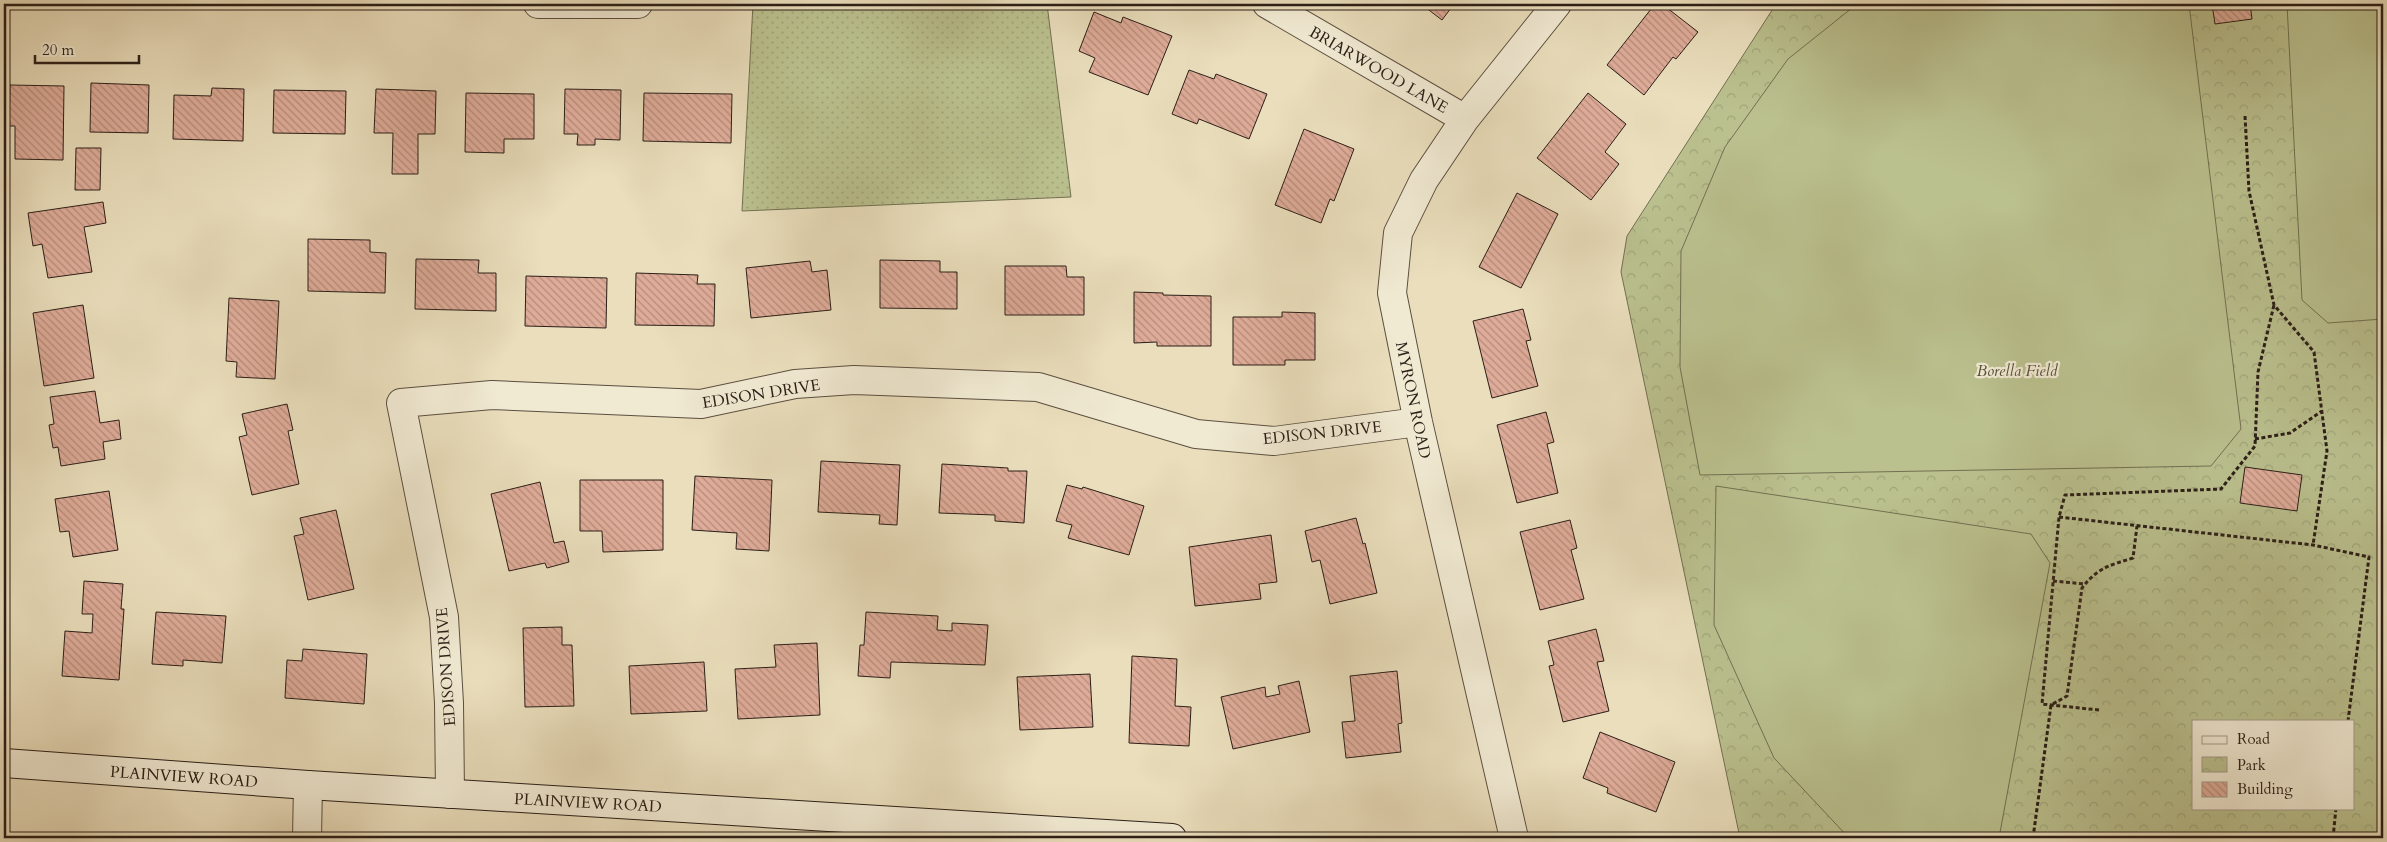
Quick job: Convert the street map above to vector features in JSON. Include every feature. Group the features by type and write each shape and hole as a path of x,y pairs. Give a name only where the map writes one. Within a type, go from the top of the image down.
{"street":[{"path":"538,4 638,4"},
{"name":"BRIARWOOD LANE","path":"1267,4 1465,119"},
{"name":"MYRON ROAD","path":"1514,838 1418,422 1392,293 1398,233 1424,180 1465,119 1558,4"},
{"name":"EDISON DRIVE","path":"450,794 449,703 444,617 401,403 492,395 701,404 795,384 854,380 1038,387 1196,434 1274,440 1418,422"},
{"name":"PLAINVIEW ROAD","path":"4,763 956,832 1172,838"},
{"path":"307,838 308,785"}],"path":[{"path":"2099,710 2042,704 2059,517 2064,495 2221,490 2255,446 2258,372 2274,305 2249,191 2244,116"},
{"path":"2274,305 2314,352 2326,451 2313,545"},
{"path":"2255,439 2290,432 2322,411"},
{"path":"2059,517 2313,545 2369,557 2348,720"},
{"path":"2050,704 2067,696 2082,588 2092,575 2108,565 2133,558 2138,526"},
{"path":"2053,581 2085,584"},
{"path":"2033,838 2050,704"},
{"path":"2333,838 2336,810"}],"green space":[{"path":"753,4 1047,4 1071,197 742,211"},
{"name":"Borella Field","path":"1776,4 2383,4 2383,838 1740,838 1621,272 1627,236"},
{"path":"1857,4 2189,4 2241,429 2211,466 1700,475 1680,367 1681,251 1725,147 1788,59"},
{"path":"2287,4 2383,4 2383,319 2328,323 2302,300"},
{"path":"1716,486 2031,534 2050,563 1999,838 1849,838 1774,758 1714,625"}],"building":[{"path":"1421,4 1454,4 1442,20"},
{"path":"1655,4 1662,4 1698,32 1676,59 1673,57 1644,95 1607,65"},
{"path":"2212,4 2250,4 2252,19 2215,24"},
{"path":"1094,12 1121,23 1123,17 1172,36 1148,95 1089,72 1095,58 1079,51"},
{"path":"1189,70 1214,79 1216,74 1267,94 1249,139 1199,119 1197,124 1172,114"},
{"path":"91,83 149,85 148,133 90,132"},
{"path":"10,85 64,86 63,160 15,159 15,126 9,126"},
{"path":"212,88 244,89 243,141 173,139 174,95 211,96"},
{"path":"376,89 436,91 435,134 418,134 418,174 392,174 393,133 374,133"},
{"path":"565,89 621,90 620,140 595,139 595,145 577,145 578,134 564,134"},
{"path":"274,90 346,91 345,134 273,133"},
{"path":"466,93 534,94 534,139 504,139 504,153 465,152"},
{"path":"644,93 732,94 731,143 643,141"},
{"path":"1588,93 1626,124 1605,152 1619,164 1591,200 1537,158"},
{"path":"1304,129 1354,149 1334,201 1330,199 1321,223 1275,205"},
{"path":"76,148 101,148 100,190 75,190"},
{"path":"1517,193 1558,214 1521,288 1479,267"},
{"path":"103,202 106,223 84,227 92,272 48,278 42,244 33,246 28,213"},
{"path":"308,239 370,240 370,252 386,253 385,293 308,291"},
{"path":"416,259 479,260 478,273 496,273 496,311 415,309"},
{"path":"880,260 940,261 940,272 957,272 957,309 880,308"},
{"path":"810,261 812,272 827,270 831,310 751,318 746,268"},
{"path":"1005,266 1066,266 1067,277 1084,277 1084,315 1005,315"},
{"path":"636,273 698,275 697,284 715,284 714,326 635,325"},
{"path":"526,276 607,278 606,328 525,326"},
{"path":"1134,292 1211,296 1211,346 1157,346 1157,342 1134,343"},
{"path":"229,298 279,301 275,379 236,377 237,362 226,361"},
{"path":"83,305 94,378 44,386 33,313"},
{"path":"1523,309 1531,340 1526,341 1538,386 1492,398 1473,321"},
{"path":"1282,312 1315,313 1315,360 1285,360 1285,365 1233,365 1233,317 1282,317"},
{"path":"95,391 100,423 119,420 121,439 103,442 105,459 61,466 58,447 53,448 49,425 54,424 50,397"},
{"path":"287,404 293,430 288,431 299,484 252,495 239,437 247,435 242,414"},
{"path":"1546,412 1554,442 1547,444 1558,493 1517,503 1497,425"},
{"path":"821,461 900,465 897,525 879,524 880,515 818,512"},
{"path":"942,464 1008,468 1008,471 1027,471 1024,523 995,521 995,515 939,513"},
{"path":"2245,467 2302,475 2297,511 2240,503"},
{"path":"695,476 772,480 769,551 736,549 737,533 692,530"},
{"path":"580,480 663,480 663,550 603,552 602,531 580,531"},
{"path":"540,482 554,543 564,541 569,562 547,568 545,563 509,571 491,494"},
{"path":"1067,485 1082,489 1083,487 1144,506 1129,555 1068,538 1072,525 1056,521"},
{"path":"109,491 118,550 73,557 69,531 60,532 55,499"},
{"path":"336,510 354,589 308,600 294,536 304,534 300,518"},
{"path":"1356,518 1363,544 1365,543 1377,593 1330,604 1320,560 1312,562 1305,531"},
{"path":"1570,520 1577,548 1571,550 1584,599 1540,610 1520,532"},
{"path":"1271,535 1277,582 1259,584 1261,599 1195,606 1189,547"},
{"path":"84,581 123,584 121,609 124,609 119,680 62,676 65,631 92,633 93,614 82,614"},
{"path":"156,612 226,616 222,663 183,660 183,666 152,664"},
{"path":"866,612 938,616 937,630 952,631 952,623 988,625 985,665 891,662 890,678 858,676 860,645 864,645"},
{"path":"562,627 562,645 572,645 574,706 525,707 523,628"},
{"path":"1596,629 1604,661 1597,662 1609,711 1563,722 1549,666 1554,665 1548,641"},
{"path":"817,643 820,715 738,719 735,669 776,667 774,645"},
{"path":"303,649 367,654 364,704 285,698 287,660 302,661"},
{"path":"1132,656 1177,659 1175,706 1191,707 1189,746 1129,743"},
{"path":"704,662 707,711 631,714 629,666"},
{"path":"1397,671 1402,723 1398,724 1401,752 1346,758 1342,722 1355,721 1350,676"},
{"path":"1090,674 1093,727 1020,730 1017,677"},
{"path":"1299,681 1310,732 1233,749 1221,697 1265,687 1266,697 1280,694 1278,686"},
{"path":"1600,732 1675,762 1656,812 1607,793 1608,788 1583,778"}]}
